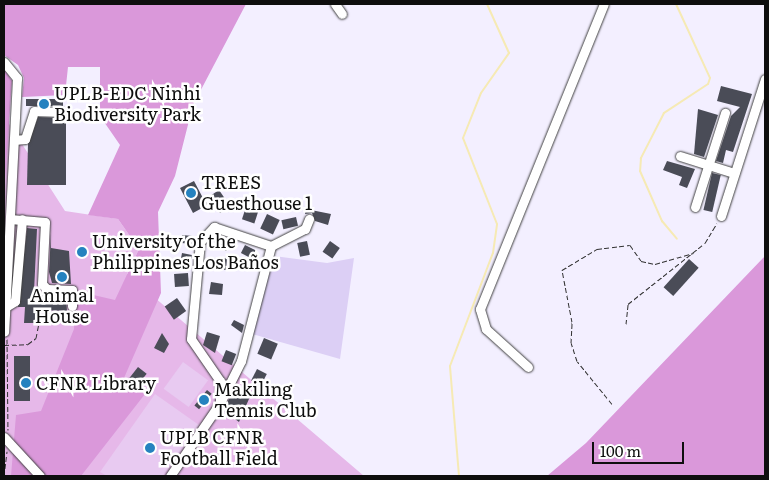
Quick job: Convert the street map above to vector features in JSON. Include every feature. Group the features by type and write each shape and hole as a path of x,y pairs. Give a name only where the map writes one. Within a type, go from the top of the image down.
{"street":[{"path":"335,4 342,14"},
{"path":"528,367 486,329 480,309 604,4"},
{"path":"4,62 17,78 13,186 5,276 5,334"},
{"path":"720,216 765,79"},
{"path":"14,140 25,139 34,112 62,112"},
{"path":"695,208 707,164 725,113"},
{"path":"680,156 734,173"},
{"path":"4,178 13,186"},
{"path":"10,219 45,222 42,284 47,288 72,290 72,306"},
{"path":"4,308 15,301 22,219"},
{"path":"220,403 220,381 191,339 200,242 214,227 271,246 305,229 309,220"},
{"path":"170,476 220,403 241,361 271,246"},
{"path":"6,439 38,475"}],"path":[{"path":"626,324 628,304 706,243 720,216"},
{"path":"612,404 577,361 571,343 572,322 562,270 597,249 630,245 641,261 655,264 693,253"},
{"path":"5,345 28,344 36,338 40,322 70,318"},
{"path":"4,476 6,439 5,334"}],"shaded area":[{"path":"4,4 246,4 193,105 175,176 158,212 161,293 124,378 145,394 81,476 11,476 16,415 41,411 74,329 76,291 115,300 139,249 118,219 88,215 120,145 100,116 100,67 68,67 65,95 22,97 24,78 18,65 4,55"},
{"path":"4,68 12,81 4,195"},
{"path":"4,116 65,211 118,219 139,249 127,274 364,476 4,476"},
{"path":"274,256 327,263 354,258 340,359 252,334"},
{"path":"765,256 765,476 547,476 586,443"},
{"path":"183,362 208,380 189,407 164,389"},
{"name":"UPLB CFNR Football Field","path":"155,394 199,425 163,476 107,476 100,472"}],"building":[{"path":"721,86 752,94 733,152 726,150 723,163 716,161 731,116 740,107 717,101"},
{"name":"UPLB-EDC Ninhi Biodiversity Park","path":"26,99 63,99 63,106 26,106"},
{"path":"698,109 718,115 704,157 694,154"},
{"path":"38,117 66,118 66,185 27,185 28,144"},
{"path":"667,161 695,169 687,188 679,185 682,177 663,170"},
{"path":"712,173 721,175 712,212 703,210"},
{"path":"194,181 204,200 219,190 230,206 220,213 213,202 193,213 180,188"},
{"path":"246,207 258,211 254,223 242,219"},
{"path":"306,209 331,214 328,225 315,221 312,213 305,214"},
{"path":"267,214 280,220 273,234 260,229"},
{"path":"296,217 298,226 283,229 281,220"},
{"path":"27,228 37,229 34,292 66,296 67,311 36,310 35,323 24,323 25,307 18,307"},
{"path":"51,233 51,248 69,251 71,284 52,283 49,272"},
{"path":"182,235 193,236 192,244 181,243"},
{"path":"218,235 233,242 226,251 213,241"},
{"path":"307,241 310,255 300,257 297,243"},
{"path":"330,241 340,248 332,259 323,252"},
{"path":"245,245 257,251 252,259 241,253"},
{"path":"182,253 192,255 190,265 180,263"},
{"path":"213,258 227,258 226,270 213,269"},
{"path":"689,259 699,268 673,296 664,287"},
{"path":"188,273 189,286 175,287 174,274"},
{"path":"211,282 223,284 222,295 209,294"},
{"path":"177,298 186,311 174,320 165,307"},
{"path":"234,320 244,325 242,333 231,325"},
{"path":"207,332 220,336 215,353 203,345"},
{"path":"162,333 169,344 164,353 154,348"},
{"path":"264,338 278,344 271,360 257,354"},
{"path":"226,350 236,354 232,365 222,361"},
{"path":"14,356 30,356 30,401 14,401"},
{"path":"138,367 147,374 138,385 129,378"},
{"path":"257,369 267,374 261,386 251,381"},
{"path":"243,388 252,392 239,422 223,410 234,390 241,393"},
{"name":"Makiling Tennis Club","path":"207,390 212,394 199,409 194,406"}],"waterway":[{"path":"459,476 450,366 493,253 497,224 463,138 481,93 509,53 487,4"},
{"path":"676,4 710,78 708,84 664,113 641,158 640,171 662,221 677,239"}],"place":[{"name":"UPLB-EDC Ninhi Biodiversity Park","path":"44,104"},
{"name":"TREES Guesthouse 1","path":"191,193"},
{"name":"University of the Philippines Los Baños","path":"82,252"},
{"name":"Animal House","path":"62,277"},
{"name":"CFNR Library","path":"26,383"},
{"name":"Makiling Tennis Club","path":"204,400"},
{"name":"UPLB CFNR Football Field","path":"150,448"}]}
